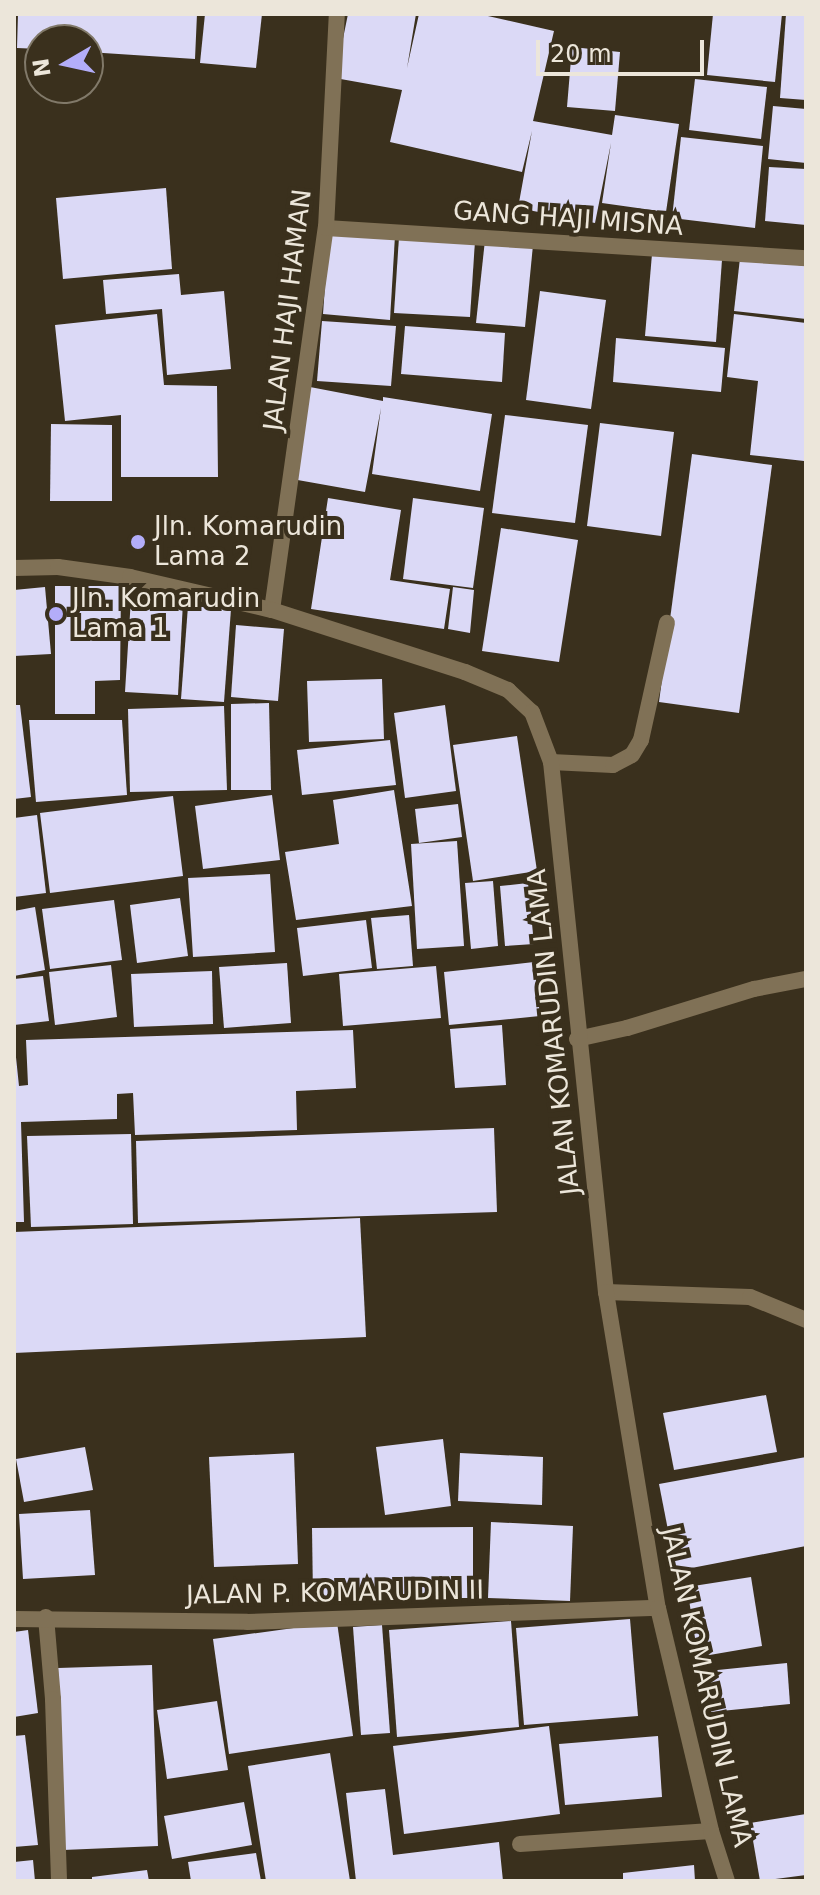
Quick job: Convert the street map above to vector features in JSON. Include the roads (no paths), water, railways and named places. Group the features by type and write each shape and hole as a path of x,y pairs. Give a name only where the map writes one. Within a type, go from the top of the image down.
{"street":[{"name":"JALAN HAJI HAMAN","path":"272,610 326,228 337,14"},
{"name":"GANG HAJI MISNA","path":"326,228 806,258"},
{"name":"JALAN KOMARUDIN LAMA","path":"14,568 58,567 130,577 272,610 465,672 508,690 532,712 551,762 577,1039 606,1292 658,1608 711,1831 727,1881"},
{"path":"551,762 613,765 632,755 641,740 667,623"},
{"path":"577,1039 627,1028 754,989 806,979"},
{"path":"606,1292 750,1297 806,1320"},
{"name":"JALAN P. KOMARUDIN II","path":"14,1619 46,1617 247,1622 658,1608"},
{"path":"46,1617 53,1699 59,1880"},
{"path":"520,1844 711,1831"}],"place":[{"name":"Jln. Komarudin Lama 2","path":"138,542"},
{"name":"Jln. Komarudin Lama 1","path":"56,614"}]}
